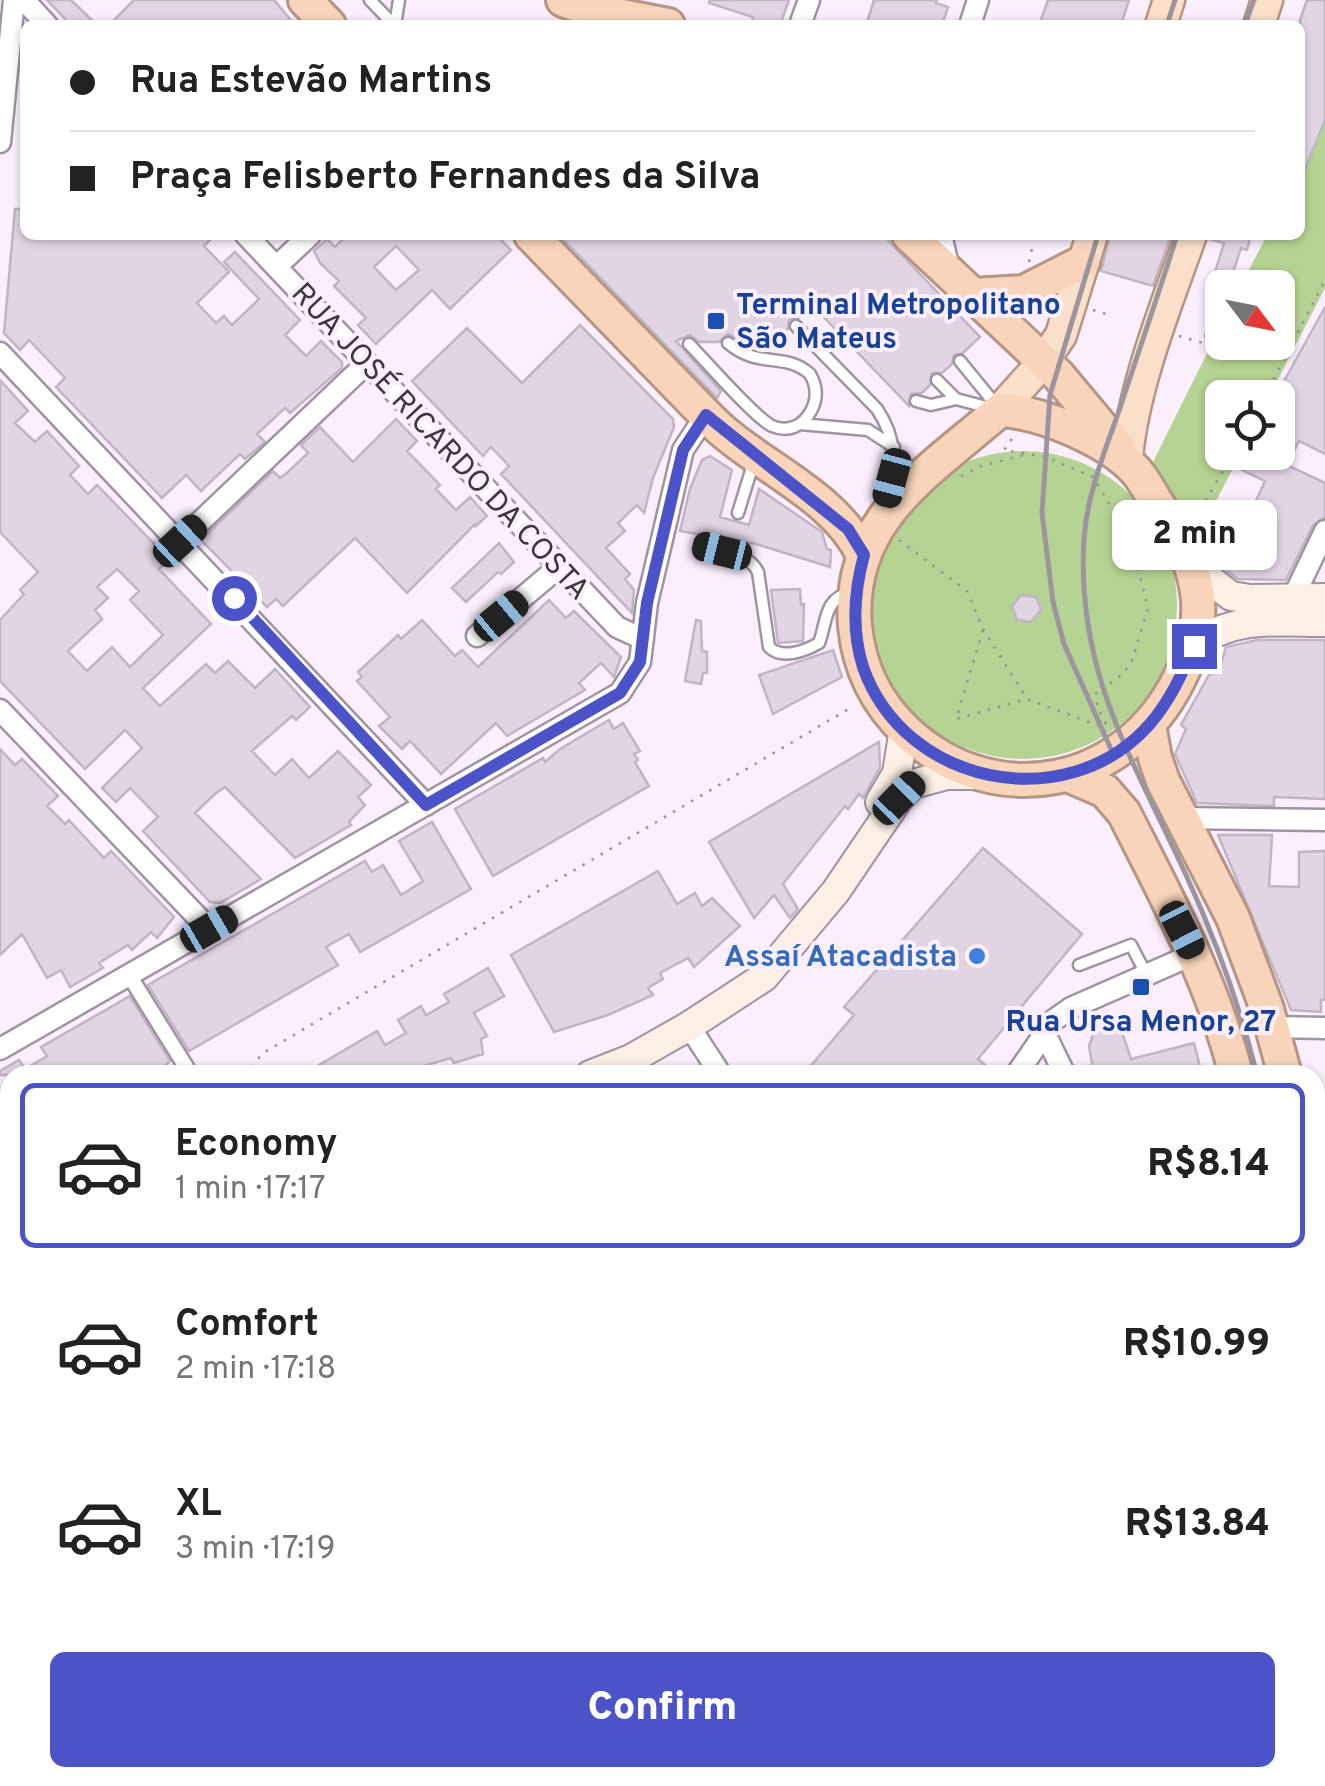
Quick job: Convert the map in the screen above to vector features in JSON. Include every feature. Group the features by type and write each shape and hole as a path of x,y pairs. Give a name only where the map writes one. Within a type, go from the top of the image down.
{"highway":[{"path":"305,0 324,20"},
{"path":"563,0 642,20"},
{"path":"536,240 706,415 848,529 864,555"},
{"path":"913,240 1077,395 1131,464 1186,554 1198,607 1194,646 1170,698 1149,725 1112,756 1068,774 1008,780 979,774 929,752 887,713 875,694 856,640 856,592 864,555 910,489 1000,410 1031,414 1063,426 1131,464"},
{"path":"961,285 1024,292 1087,248"},
{"path":"1149,725 1155,758 1180,818 1234,918 1282,1065"},
{"path":"1068,774 1093,783 1115,800 1194,954 1226,1034 1234,1065"}],"main road":[{"path":"1131,464 1130,428 1189,240"},
{"path":"1000,410 1043,362 1061,335 1087,248"},
{"path":"1186,554 1231,596 1325,598"},
{"path":"1194,646 1211,631 1230,624 1325,622"},
{"path":"748,985 754,968 826,882 888,790 897,773 904,729"},
{"path":"637,1065 764,977 836,891 899,798 913,784 947,775 979,774"}],"street":[{"path":"0,142 14,0"},
{"path":"24,0 42,20"},
{"name":"RUA JOSÉ RICARDO DA COSTA","path":"251,240 618,627 643,639"},
{"path":"276,267 305,240"},
{"path":"943,240 961,285"},
{"path":"0,354 426,805"},
{"path":"180,541 367,363"},
{"path":"3,1042 129,975 620,693 640,662 647,603 683,450 706,415"},
{"path":"1293,598 1325,531"},
{"path":"478,636 560,566"},
{"path":"0,710 209,929"},
{"path":"1180,818 1325,820"},
{"path":"1023,1065 1054,1020 1072,1008 1194,954"},
{"path":"129,975 186,1065"},
{"path":"689,1026 714,1065"},
{"path":"1272,1028 1325,1028"},
{"path":"1045,1034 1060,1065"}],"lane":[{"path":"370,0 390,20"},
{"path":"796,326 878,409 891,434 895,466 886,528"},
{"path":"689,344 763,420 786,429 800,424 868,430 894,447"},
{"path":"728,344 748,358 794,364 810,374 816,397 800,424"},
{"path":"960,360 1000,410"},
{"path":"938,380 956,399"},
{"path":"916,401 931,406 956,399 1000,410"},
{"path":"738,513 756,455"},
{"path":"701,545 753,562 758,572 769,648 774,653 783,655 820,643 829,605 841,594 856,592"},
{"path":"1079,965 1131,946 1146,974"}],"path":[{"path":"1273,380 1325,280"},
{"path":"1159,331 1203,342 1205,336"},
{"path":"956,719 1027,699 1108,730 1097,706 1096,688 1115,681 1131,664 1148,608 1132,540 1093,477 1046,457 1004,450"},
{"path":"957,478 981,466 1028,454"},
{"path":"1186,554 1226,470"},
{"path":"886,528 966,591 983,628 1027,699"},
{"path":"948,728 956,719 983,628"},
{"path":"253,1065 263,1053 875,694"}],"green space":[{"path":"1325,119 1325,288 1295,346 1295,270 1249,270 1264,240 1305,240 1305,158"},
{"path":"1205,357 1288,360 1278,380 1205,380 1205,470 1232,470 1203,526 1195,533 1153,462"},
{"path":"1023,451 1053,453 1082,462 1132,496 1166,546 1175,575 1175,635 1166,664 1132,714 1082,748 1053,757 1023,759 993,757 964,748 914,714 880,664 871,635 869,605 871,575 880,546 914,496 964,462 993,453"}],"building":[{"path":"47,0 71,0 92,20 66,20"},
{"path":"134,0 274,0 291,20 114,20"},
{"path":"789,0 782,20 752,20 753,17 709,3"},
{"path":"874,0 937,0 936,3 948,7 944,20 868,20"},
{"path":"1048,0 1129,0 1123,20 1041,20"},
{"path":"1307,0 1325,0 1325,120 1305,169 1305,20 1300,20"},
{"path":"15,209 20,209 20,240 210,240 204,246 229,272 197,303 216,323 224,316 232,325 259,299 224,262 235,252 300,320 285,335 306,356 321,341 342,362 342,368 290,413 285,408 257,434 265,442 245,459 240,454 201,491 186,475 162,498 56,387 65,378 29,340 20,350 4,333"},
{"path":"328,240 335,247 342,240 501,240 511,250 450,309 432,290 376,344 358,325 366,318 334,286 339,281 320,263 314,251","holes":["396,246 419,270 396,290 374,267"]},
{"name":"Terminal Metropolitano São Mateus","path":"564,240 888,240 980,337 963,353 954,355 952,364 942,373 932,373 930,385 922,393 911,394 909,406 812,305 799,318 789,320 788,329 773,343 743,343 728,334 719,342 699,342 690,335 676,341 721,391 717,398"},
{"path":"1109,240 1169,240 1153,286 1101,271"},
{"path":"1213,240 1250,240 1247,250 1241,248 1234,270 1216,270 1224,243"},
{"path":"1325,307 1325,454 1299,441 1295,449 1295,380 1285,380"},
{"path":"580,325 673,419 674,427 653,478 644,513 637,505 618,523 625,531 606,548 630,574 625,579 634,590 632,613 501,474 509,466 491,447 483,456 412,381 467,328 522,383"},
{"path":"0,380 28,411 15,423 35,442 47,431 79,466 70,475 88,494 97,485 162,552 158,556 165,563 159,569 211,624 143,688 160,706 206,664 215,673 228,661 255,688 275,669 310,707 296,720 292,716 252,751 275,775 292,759 309,778 338,751 371,785 358,797 365,805 349,822 351,825 295,858 225,787 195,813 261,879 220,903 210,902 143,831 158,817 130,788 116,802 102,788 142,748 125,730 85,769 0,681 0,620 38,572 0,532","holes":["117,569 139,591 130,600 163,635 130,667 112,647 87,671 68,651 102,619 95,610 108,598 97,587"]},
{"path":"396,419 417,441 407,451 440,485 436,489 456,510 470,497 487,516 407,593 355,538 283,606 276,599 267,607 201,540 273,471 280,478 288,472 308,453 301,445 320,427 353,462"},
{"path":"710,456 732,470 720,517 749,525 759,489 822,532 827,549 831,550 830,567 756,544 680,531 690,489 702,460"},
{"path":"1295,469 1325,483 1325,517 1313,525 1286,580 1238,579 1218,564 1207,531 1223,507 1247,520 1265,481 1242,470"},
{"path":"499,543 514,562 466,602 452,588"},
{"path":"800,589 801,605 804,604 803,641 778,643 771,590"},
{"path":"1021,595 1036,597 1041,610 1031,622 1017,620 1012,606"},
{"path":"549,600 566,618 574,611 621,657 614,677 601,663 579,683 585,690 507,736 496,723 441,774 410,741 402,749 379,726 390,717 357,681 362,677 358,672 398,635 401,639 422,620 455,656 462,650 478,667"},
{"path":"696,620 701,621 702,651 707,652 707,673 703,673 701,684 685,681"},
{"path":"1257,640 1325,640 1325,799 1274,797 1274,806 1197,803 1175,754 1186,729 1181,725 1209,675 1219,671 1226,647"},
{"path":"833,650 842,677 773,714 759,675"},
{"path":"609,720 614,729 623,723 640,751 634,754 638,760 635,762 649,786 493,876 455,809 543,758 545,762"},
{"path":"879,742 880,767 863,798 859,794 848,809 845,806 783,884 798,909 790,918 774,895 754,918 709,842"},
{"path":"0,749 15,765 22,759 58,796 47,806 65,824 69,820 104,858 111,851 174,917 157,938 151,932 132,950 128,945 99,963 103,968 70,987 61,970 47,978 22,934 0,955"},
{"path":"432,822 471,889 360,952 349,934 326,947 338,965 189,1051 148,985 365,861 372,872 383,865 401,895 423,881 399,841"},
{"path":"1218,835 1272,835 1269,886 1299,887 1299,852 1325,851 1325,1000 1321,1000 1321,1012 1291,1010"},
{"name":"Assaí Atacadista","path":"983,848 1082,934 978,1059 985,1065 812,1065 854,1015 844,1007"},
{"path":"658,871 677,904 695,893 702,906 712,898 740,926 694,967 688,958 660,973 663,979 648,988 653,995 554,1032 511,955"},
{"path":"488,968 504,996 474,1013 487,1036 481,1039 483,1054 454,1063 451,1058 426,1065 319,1065 377,1031 385,1045 406,1033 398,1020 421,1006 426,1015 449,1002 444,994"},
{"path":"130,996 170,1061 166,1065 32,1065 47,1056 41,1047"},
{"path":"1118,1020 1131,1059 1194,1043 1200,1065 1092,1065 1089,1046 1095,1029"}],"railway":[{"path":"1169,20 1175,0"},
{"path":"1247,20 1254,0"},
{"path":"1096,240 1050,395 1042,513 1053,602 1064,644 1114,756"},
{"path":"1175,240 1093,489 1084,539 1084,587 1089,632 1112,714 1207,924 1254,1065"}],"place":[{"name":"Terminal Metropolitano São Mateus","path":"716,321"},
{"name":"Assaí Atacadista","path":"977,956"},
{"name":"Rua Ursa Menor, 27","path":"1141,987"}],"route":[{"path":"234,598 426,805 620,693 640,662 647,603 683,450 706,415 784,475 857,541 864,555 856,583 856,640 875,694 887,713 929,752 962,769 1008,780 1038,780 1090,767 1112,756 1132,742 1170,698 1194,646"}]}
